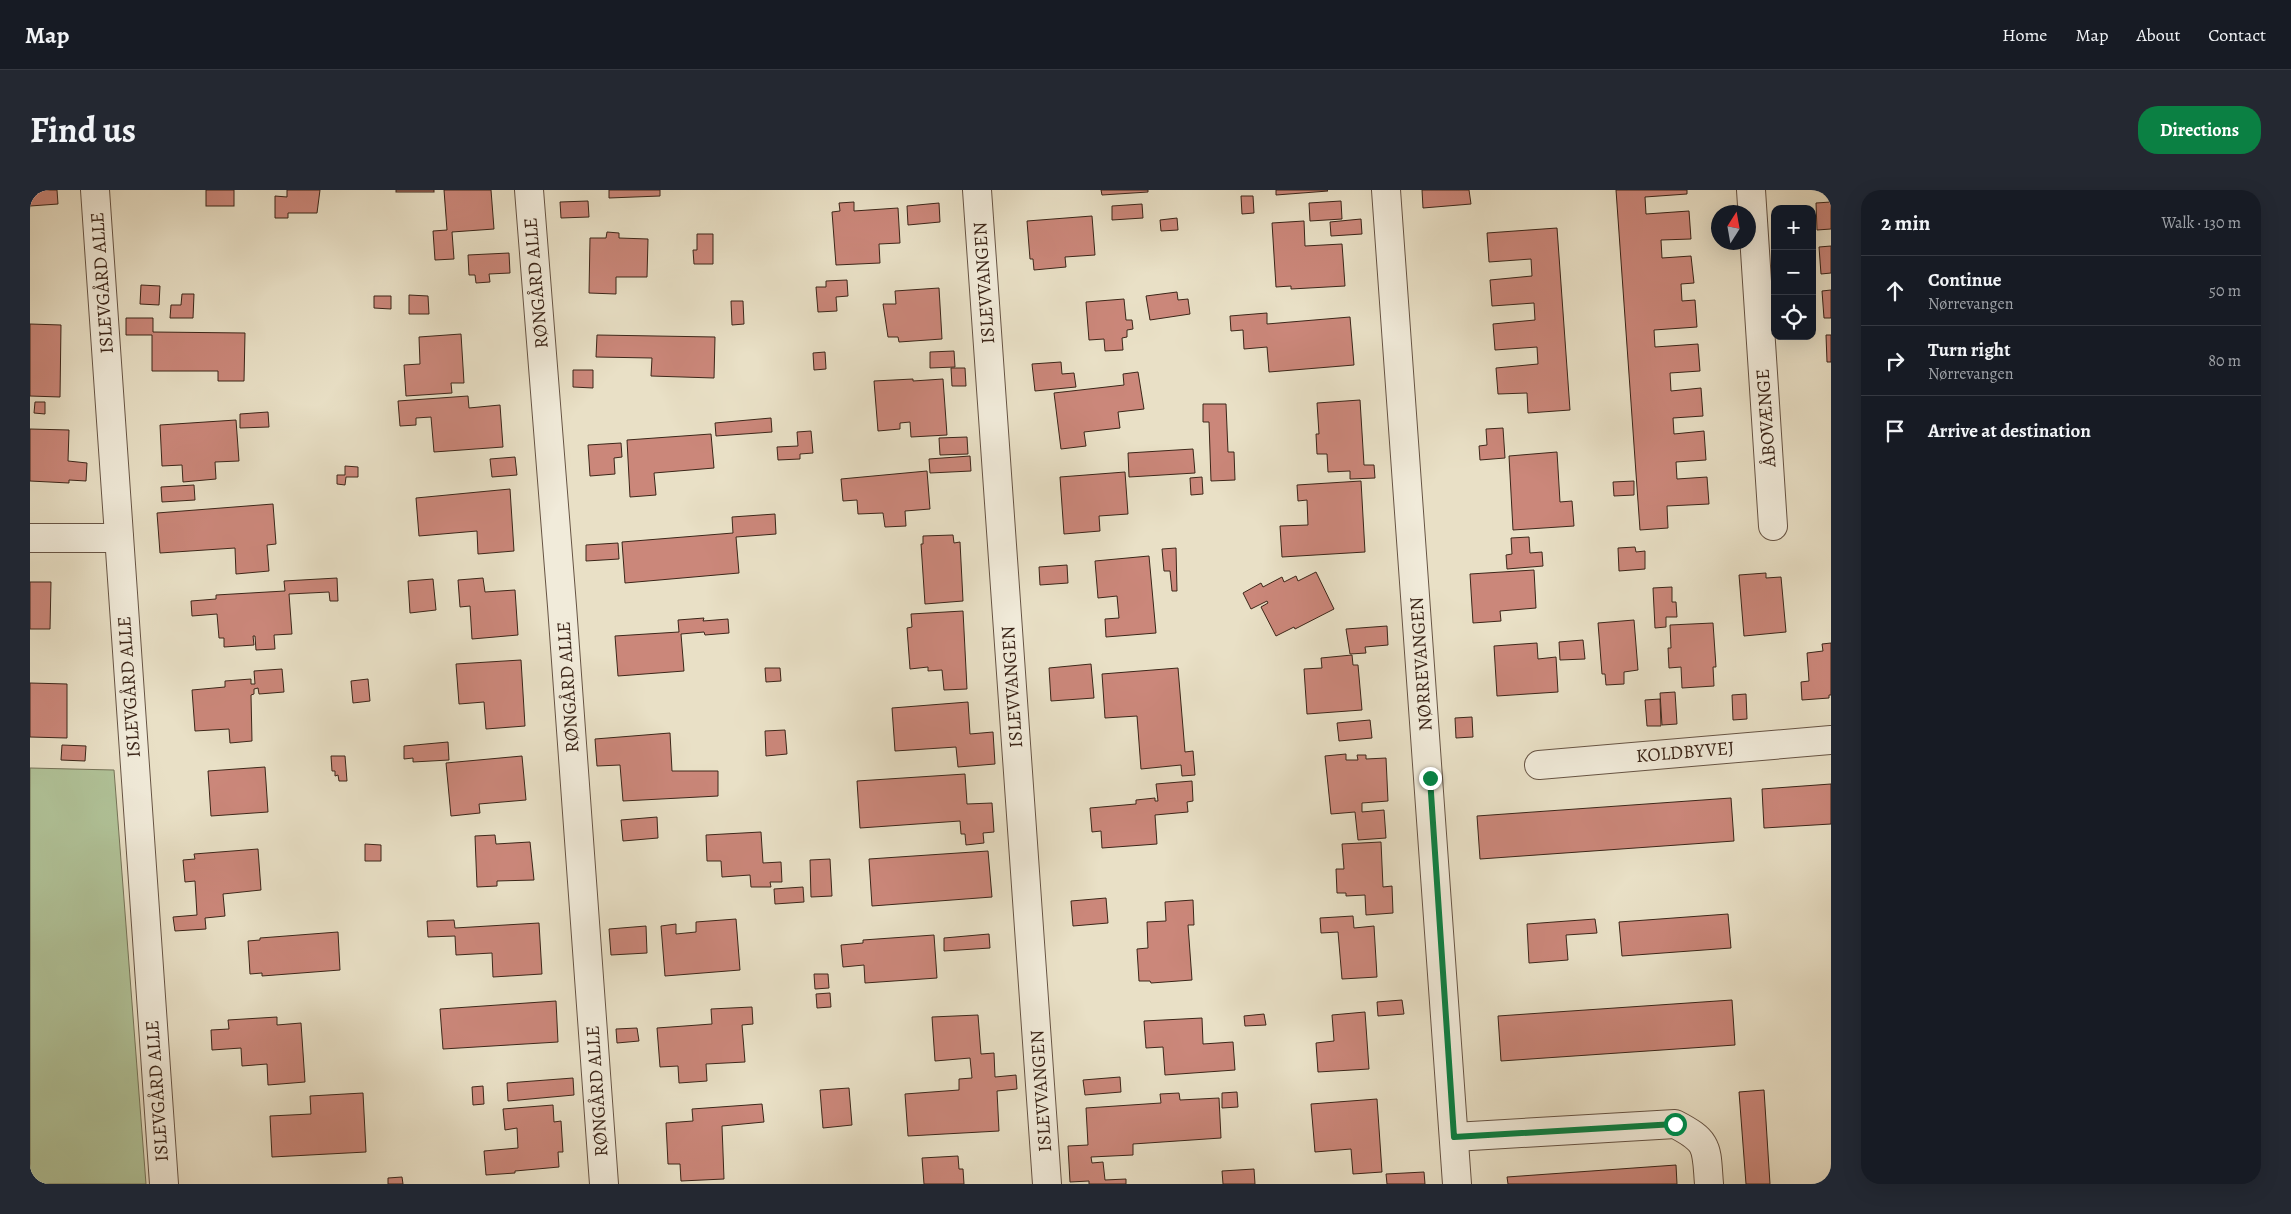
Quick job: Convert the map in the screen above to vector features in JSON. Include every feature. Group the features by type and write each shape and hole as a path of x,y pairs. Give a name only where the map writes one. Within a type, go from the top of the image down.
{"street":[{"name":"ISLEVGÅRD ALLE","path":"95,190 164,1184"},
{"name":"RØNGÅRD ALLE","path":"529,190 563,616 604,1184"},
{"name":"ISLEVVANGEN","path":"978,190 1047,1184"},
{"name":"NØRREVANGEN","path":"1386,190 1457,1184"},
{"name":"ÅBOVÆNGE","path":"1751,190 1773,526"},
{"path":"30,538 119,538"},
{"name":"KOLDBYVEJ","path":"1539,765 1831,740"},
{"path":"1454,1137 1675,1124 1695,1134 1705,1147 1709,1184"}],"green space":[{"path":"30,768 114,770 146,1184 30,1184"}],"building":[{"path":"30,190 57,190 58,204 30,206"},
{"path":"206,190 234,190 234,206 206,206"},
{"path":"287,190 320,190 317,213 288,213 288,218 275,218 275,196 287,197"},
{"path":"396,190 434,190 434,192 396,192"},
{"path":"444,190 491,190 494,229 452,232 454,259 435,260 433,231 447,230"},
{"path":"609,190 660,190 660,196 609,198"},
{"path":"1101,190 1148,190 1148,192 1102,195"},
{"path":"1276,190 1327,190 1328,191 1276,195"},
{"path":"1422,190 1469,190 1471,204 1423,208"},
{"path":"1616,190 1687,190 1687,194 1645,197 1646,214 1689,211 1691,239 1661,240 1662,258 1691,256 1694,283 1681,284 1682,301 1695,300 1697,327 1654,330 1655,347 1698,344 1700,371 1670,373 1671,391 1701,388 1703,416 1673,418 1674,434 1704,431 1706,460 1676,462 1677,479 1707,477 1709,504 1667,506 1668,528 1640,530"},
{"path":"1241,196 1253,196 1254,213 1242,214"},
{"path":"588,201 589,217 561,218 560,202"},
{"path":"1341,201 1342,219 1310,221 1309,203"},
{"path":"854,202 854,211 898,208 900,243 879,244 880,263 836,265 832,212 840,211 839,203"},
{"path":"1831,202 1831,229 1817,230 1816,203"},
{"path":"939,203 940,222 908,225 907,206"},
{"path":"1142,204 1143,218 1112,220 1112,206"},
{"path":"1092,216 1095,255 1065,257 1066,267 1034,270 1033,259 1030,259 1027,221"},
{"path":"1177,218 1178,230 1161,231 1160,220"},
{"path":"1361,219 1362,234 1331,236 1330,222"},
{"path":"1304,221 1305,246 1342,244 1345,286 1291,289 1291,286 1276,287 1272,223"},
{"path":"1557,228 1570,410 1528,413 1527,393 1498,394 1496,368 1538,364 1537,347 1495,350 1493,324 1535,320 1534,303 1492,306 1490,280 1532,276 1531,259 1489,262 1487,233"},
{"path":"607,232 619,233 619,238 648,239 647,277 616,277 616,294 589,293 590,238 606,238"},
{"path":"697,234 713,234 713,264 694,264 693,250 697,250"},
{"path":"1831,246 1831,273 1821,274 1819,247"},
{"path":"509,253 510,273 489,274 490,282 476,283 475,275 469,275 468,255"},
{"path":"847,280 848,296 836,297 837,311 818,312 816,287 826,287 826,281"},
{"path":"141,285 160,286 159,305 140,304"},
{"path":"939,288 942,339 899,342 898,337 888,337 883,304 896,304 895,291"},
{"path":"1831,290 1831,318 1824,318 1822,291"},
{"path":"1177,292 1178,300 1188,299 1190,314 1150,320 1146,296"},
{"path":"182,294 194,294 193,318 170,318 171,305 181,305"},
{"path":"409,295 428,296 429,314 409,314"},
{"path":"374,296 391,296 391,309 374,308"},
{"path":"1124,299 1126,320 1132,320 1133,329 1127,330 1127,337 1122,338 1123,350 1105,351 1104,339 1089,340 1086,302"},
{"path":"731,301 743,301 744,324 732,325"},
{"path":"1267,313 1267,324 1350,317 1354,365 1269,372 1267,347 1244,349 1243,330 1231,331 1230,316"},
{"path":"126,318 153,318 153,332 245,333 244,381 218,381 218,371 152,371 152,335 126,335"},
{"path":"30,324 61,325 60,397 30,396"},
{"path":"461,334 464,383 451,383 452,393 406,396 404,365 420,364 419,337"},
{"path":"597,335 715,337 714,378 651,376 652,358 596,357"},
{"path":"1826,335 1831,335 1831,362 1827,362"},
{"path":"954,351 955,367 930,368 930,352"},
{"path":"825,352 826,369 814,370 813,353"},
{"path":"1061,362 1062,374 1074,373 1076,387 1035,391 1032,364"},
{"path":"951,368 965,368 966,386 952,386"},
{"path":"573,370 593,370 593,388 573,387"},
{"path":"1138,372 1144,409 1118,412 1120,428 1084,432 1086,446 1061,449 1054,393 1124,385 1123,374"},
{"path":"913,379 913,381 943,379 947,435 911,437 910,422 900,423 900,429 878,431 874,381"},
{"path":"468,396 469,408 500,405 503,447 434,452 431,417 416,418 416,425 400,426 398,401"},
{"path":"1360,400 1364,465 1374,465 1375,478 1350,479 1350,471 1328,472 1327,454 1317,454 1316,434 1319,434 1317,403"},
{"path":"35,402 45,402 45,414 34,413"},
{"path":"1203,404 1226,404 1228,452 1234,452 1235,480 1211,481 1209,422 1203,422"},
{"path":"268,412 269,427 240,428 240,414"},
{"path":"771,418 772,432 716,436 715,423"},
{"path":"236,420 239,461 215,462 216,479 183,482 182,465 162,466 160,425"},
{"path":"1503,428 1505,458 1480,460 1479,446 1487,445 1486,429"},
{"path":"30,429 69,430 68,461 87,463 86,481 69,480 69,483 30,481"},
{"path":"811,431 813,453 800,454 800,459 778,460 777,447 798,446 797,432"},
{"path":"711,434 714,468 654,473 656,495 630,497 627,440"},
{"path":"967,437 968,454 940,455 939,438"},
{"path":"621,443 622,457 614,458 615,474 590,476 588,445"},
{"path":"1193,449 1195,473 1129,477 1128,453"},
{"path":"1557,452 1560,502 1572,501 1574,526 1513,530 1509,456"},
{"path":"970,456 971,471 930,473 929,459"},
{"path":"515,457 517,475 492,477 490,459"},
{"path":"345,466 358,467 358,477 346,477 345,485 337,484 337,475 345,475"},
{"path":"927,471 930,509 905,511 906,526 885,527 883,513 858,514 857,500 843,501 841,479"},
{"path":"1125,472 1128,514 1099,516 1100,531 1064,534 1060,477"},
{"path":"1202,477 1203,494 1191,495 1190,478"},
{"path":"1361,481 1365,552 1282,557 1280,526 1308,525 1307,500 1298,501 1297,485"},
{"path":"1634,481 1634,495 1614,496 1613,482"},
{"path":"194,485 195,500 162,502 161,487"},
{"path":"510,489 514,551 478,554 477,531 419,536 416,498"},
{"path":"273,504 276,544 267,545 269,571 236,574 235,548 160,553 157,513"},
{"path":"775,514 776,534 736,537 739,573 625,583 622,542 733,533 732,517"},
{"path":"953,535 954,543 960,542 963,601 925,604 921,544 923,544 923,536"},
{"path":"1529,537 1530,553 1542,552 1543,566 1507,569 1506,555 1512,554 1511,538"},
{"path":"618,543 619,559 586,561 586,545"},
{"path":"1635,547 1636,552 1645,551 1645,569 1619,571 1618,548"},
{"path":"1176,548 1177,591 1172,591 1170,571 1164,571 1162,549"},
{"path":"1149,556 1156,633 1106,637 1105,619 1119,618 1117,596 1098,598 1095,561"},
{"path":"1067,565 1068,583 1040,585 1039,567"},
{"path":"1534,570 1536,608 1500,611 1501,621 1473,623 1470,574"},
{"path":"1316,572 1334,609 1295,629 1294,627 1276,636 1261,607 1268,603 1267,601 1251,609 1243,593 1261,583 1263,587 1282,577 1284,582 1296,576 1298,581"},
{"path":"1766,573 1766,578 1781,577 1786,632 1744,636 1739,575"},
{"path":"337,578 338,601 330,601 329,592 289,594 292,634 274,635 275,649 256,650 255,636 253,636 254,645 224,647 224,638 219,638 217,614 192,616 191,601 216,599 216,595 285,591 284,581"},
{"path":"483,578 485,592 515,590 518,635 472,639 470,606 460,607 458,580"},
{"path":"433,579 436,610 410,613 408,581"},
{"path":"30,582 51,582 50,629 30,629"},
{"path":"1672,587 1672,602 1676,602 1677,617 1666,617 1666,627 1655,628 1653,588"},
{"path":"963,611 967,689 944,690 942,670 928,671 928,667 910,669 907,628 912,627 911,614"},
{"path":"704,618 703,621 728,619 729,633 705,635 704,632 681,634 684,671 618,676 615,636 679,632 678,620"},
{"path":"1634,620 1638,670 1624,672 1624,684 1606,685 1605,674 1602,674 1598,623"},
{"path":"1713,623 1716,667 1713,667 1714,686 1682,688 1681,667 1669,668 1668,648 1671,648 1670,625"},
{"path":"1387,626 1388,645 1365,647 1366,653 1350,654 1346,629"},
{"path":"1583,640 1585,659 1560,660 1559,642"},
{"path":"1537,643 1538,659 1556,657 1558,692 1497,696 1494,646"},
{"path":"1831,643 1831,695 1829,695 1829,698 1802,700 1801,682 1809,681 1807,653 1823,651 1822,644"},
{"path":"1352,655 1353,665 1358,665 1362,710 1307,714 1304,669 1322,668 1321,658"},
{"path":"521,660 525,726 486,729 484,702 459,704 456,664"},
{"path":"1091,664 1094,698 1051,701 1049,668"},
{"path":"765,668 780,668 781,681 766,682"},
{"path":"1178,668 1185,752 1193,751 1195,775 1182,776 1181,765 1141,769 1137,716 1105,718 1102,674"},
{"path":"282,669 284,692 259,694 258,688 254,689 254,694 251,695 252,741 230,743 229,729 195,731 192,690 225,687 225,681 251,679 251,684 255,684 254,671"},
{"path":"368,679 370,701 353,703 351,681"},
{"path":"30,683 67,684 67,738 30,737"},
{"path":"1675,692 1677,724 1662,725 1660,693"},
{"path":"1746,694 1747,719 1733,720 1732,695"},
{"path":"1660,699 1661,726 1647,726 1645,700"},
{"path":"968,702 970,734 993,732 995,764 958,767 956,747 895,751 892,708"},
{"path":"1472,717 1473,737 1456,738 1455,718"},
{"path":"1370,720 1372,738 1339,741 1337,723"},
{"path":"785,730 787,754 766,756 765,731"},
{"path":"670,733 672,771 718,771 718,796 623,801 620,765 597,766 595,739"},
{"path":"448,742 449,760 413,762 413,758 404,759 404,746"},
{"path":"62,745 86,746 85,761 61,760"},
{"path":"1346,754 1346,760 1358,760 1357,755 1366,755 1366,759 1386,758 1388,801 1362,803 1362,812 1384,810 1386,838 1358,840 1355,812 1331,814 1325,756"},
{"path":"331,756 345,756 347,781 339,781 338,775 335,776 335,771 332,771"},
{"path":"522,756 526,800 479,804 480,813 451,816 446,763"},
{"path":"265,767 268,812 211,816 208,771"},
{"path":"965,774 967,804 992,803 994,832 983,833 984,843 966,845 965,834 961,834 960,821 860,828 857,781"},
{"path":"1192,781 1193,801 1187,802 1188,812 1155,815 1157,844 1102,848 1101,831 1092,832 1090,808 1136,804 1136,800 1155,798 1155,801 1158,801 1156,784"},
{"path":"1831,784 1831,824 1764,828 1762,789"},
{"path":"1731,798 1734,841 1480,859 1477,816"},
{"path":"657,817 658,838 623,841 621,820"},
{"path":"761,832 763,863 781,862 782,882 770,882 771,887 751,887 750,875 722,877 721,861 707,861 706,835"},
{"path":"495,835 496,844 530,842 534,880 497,881 497,886 477,887 475,836"},
{"path":"1381,842 1383,887 1392,886 1393,913 1366,915 1365,895 1346,896 1346,893 1337,893 1336,869 1344,869 1342,844"},
{"path":"365,844 381,845 381,861 365,861"},
{"path":"258,849 261,890 223,894 225,916 205,918 206,929 175,931 173,917 197,915 195,881 185,882 183,860 195,859 194,854"},
{"path":"988,851 992,897 872,906 869,859"},
{"path":"830,859 832,896 811,897 810,860"},
{"path":"803,887 804,902 775,904 774,889"},
{"path":"1106,898 1108,923 1073,926 1071,901"},
{"path":"1193,900 1194,925 1188,925 1192,980 1151,983 1150,981 1139,981 1137,949 1148,948 1147,922 1166,921 1165,902"},
{"path":"1728,914 1731,948 1622,956 1619,922"},
{"path":"1353,916 1354,928 1374,926 1377,977 1342,979 1338,932 1321,933 1320,918"},
{"path":"736,919 740,970 665,976 661,926 676,924 676,934 696,932 696,922"},
{"path":"1595,919 1597,933 1566,935 1568,960 1529,963 1527,924"},
{"path":"454,920 455,928 539,923 542,974 493,977 492,953 456,955 455,936 428,937 427,921"},
{"path":"646,926 647,953 611,955 609,929"},
{"path":"338,932 340,970 262,976 262,973 250,974 248,941 260,940 260,938"},
{"path":"989,934 990,948 944,951 944,938"},
{"path":"934,935 937,978 865,983 864,965 843,967 841,945 863,943 863,940"},
{"path":"814,974 828,974 829,988 815,989"},
{"path":"830,993 831,1007 817,1008 816,994"},
{"path":"1402,1000 1404,1014 1378,1016 1377,1002"},
{"path":"1732,1000 1735,1045 1501,1061 1498,1016"},
{"path":"556,1001 558,1042 443,1049 440,1009"},
{"path":"752,1007 753,1024 742,1025 745,1062 706,1064 707,1081 679,1083 678,1066 660,1067 657,1028 712,1024 711,1009"},
{"path":"1365,1012 1369,1069 1318,1072 1316,1043 1334,1041 1332,1015"},
{"path":"1264,1014 1266,1025 1245,1026 1244,1016"},
{"path":"978,1015 981,1054 994,1053 995,1077 1016,1075 1017,1089 997,1091 999,1131 908,1136 905,1094 959,1090 959,1079 972,1078 970,1058 935,1061 932,1017"},
{"path":"277,1017 277,1025 301,1023 305,1082 268,1085 267,1064 242,1066 241,1048 212,1050 211,1030 229,1029 228,1020"},
{"path":"1202,1018 1203,1044 1233,1042 1235,1070 1165,1075 1163,1047 1146,1048 1144,1021"},
{"path":"637,1028 639,1041 617,1043 616,1029"},
{"path":"1120,1077 1121,1092 1085,1095 1083,1080"},
{"path":"573,1078 574,1095 508,1101 507,1083"},
{"path":"483,1086 484,1104 473,1105 472,1087"},
{"path":"849,1088 852,1125 823,1128 820,1090"},
{"path":"1764,1090 1770,1184 1746,1184 1739,1092"},
{"path":"1237,1092 1238,1107 1222,1108 1222,1093"},
{"path":"363,1093 366,1152 272,1157 270,1116 311,1114 310,1096"},
{"path":"1179,1093 1180,1100 1219,1098 1221,1138 1133,1144 1133,1155 1091,1157 1092,1163 1103,1162 1105,1180 1126,1179 1126,1184 1089,1184 1089,1181 1070,1182 1068,1146 1088,1145 1086,1108 1161,1103 1160,1094"},
{"path":"1377,1099 1382,1172 1353,1174 1351,1149 1315,1152 1311,1104"},
{"path":"762,1104 764,1122 722,1126 724,1179 681,1181 680,1164 668,1164 666,1123 693,1121 692,1109"},
{"path":"553,1105 554,1122 561,1121 563,1152 558,1152 559,1167 486,1175 484,1151 518,1148 517,1128 505,1130 503,1109"},
{"path":"958,1156 959,1169 963,1169 964,1184 924,1184 922,1158"},
{"path":"1676,1165 1677,1184 1508,1184 1507,1177"},
{"path":"1254,1169 1255,1184 1223,1184 1222,1171"},
{"path":"1424,1172 1425,1184 1387,1184 1386,1174"},
{"path":"402,1177 403,1184 388,1184 388,1178"}],"route":[{"path":"1430,778 1454,1137 1675,1124"}]}
